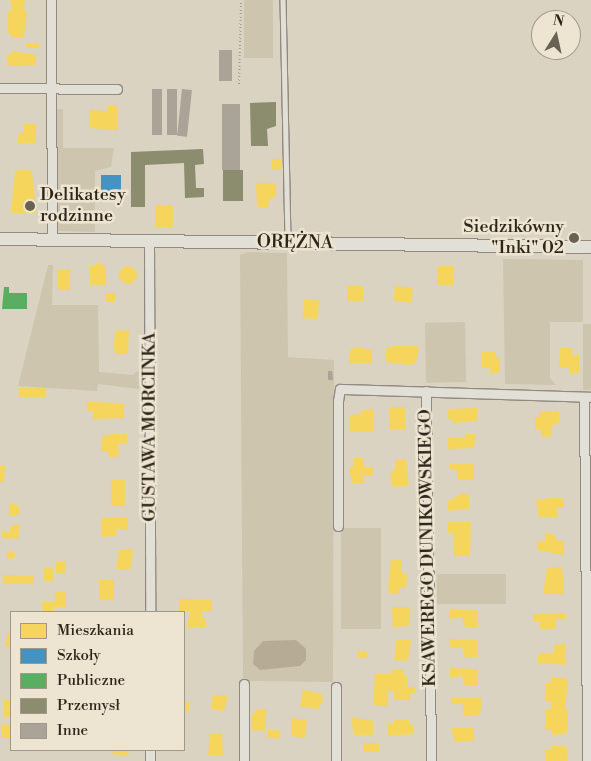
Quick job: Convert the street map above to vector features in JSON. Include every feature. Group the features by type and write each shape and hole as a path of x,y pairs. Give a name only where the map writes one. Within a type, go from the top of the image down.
{"street":[{"path":"50,0 52,240"},
{"path":"0,88 117,89"},
{"name":"ORĘŻNA","path":"0,239 591,247"},
{"name":"GUSTAWA MORCINKA","path":"149,241 150,611"},
{"name":"KSAWEREGO DUNIKOWSKIEGO","path":"338,526 338,401 340,389 426,391 431,761"},
{"path":"426,391 588,397 587,761"},
{"path":"244,684 244,761"},
{"path":"336,687 336,761"}],"lane":[{"path":"283,0 288,244"}],"path":[{"path":"239,84 241,0"}],"shaded area":[{"path":"244,0 273,0 273,58 244,58"},
{"path":"56,109 63,109 63,148 114,148 111,167 95,171 95,232 57,231"},
{"path":"248,252 287,253 288,357 334,360 333,682 243,681 240,255"},
{"path":"503,259 583,260 583,322 550,322 550,378 556,385 505,384"},
{"path":"48,265 53,265 52,305 98,305 99,372 133,375 140,369 139,389 98,384 97,391 18,386"},
{"path":"465,322 466,382 426,383 425,323"},
{"path":"583,324 591,324 591,390 583,390"},
{"path":"341,528 381,528 381,629 341,629"},
{"path":"437,574 506,574 506,604 437,604"},
{"path":"296,640 306,649 306,660 300,666 260,670 253,664 254,651 263,641"}],"building: Mieszkania":[{"path":"10,0 25,0 24,11 27,11 24,38 11,38 11,34 8,33 8,11 12,11"},
{"path":"26,43 39,43 39,48 26,48"},
{"path":"14,51 36,55 36,65 8,66 7,56"},
{"path":"108,105 118,105 118,130 90,128 90,110 108,111"},
{"path":"24,124 36,124 36,143 18,143 18,133 24,133"},
{"path":"272,159 282,159 282,169 272,169"},
{"path":"23,169 32,171 36,213 11,213 15,171"},
{"path":"256,183 276,183 276,198 270,198 268,208 257,207"},
{"path":"155,205 173,205 173,227 155,227"},
{"path":"96,262 106,266 106,285 90,285 90,266 96,266"},
{"path":"124,266 132,266 137,271 135,282 124,284 119,279 119,271"},
{"path":"437,266 454,266 454,285 437,285"},
{"path":"58,270 70,270 70,290 58,290"},
{"path":"347,286 363,286 363,301 347,301"},
{"path":"395,286 413,288 411,303 393,301"},
{"path":"105,293 115,293 115,302 105,302"},
{"path":"304,299 319,300 318,319 303,318"},
{"path":"116,330 129,331 128,354 116,354 113,347"},
{"path":"419,346 416,363 407,365 386,362 386,348"},
{"path":"355,347 372,350 372,363 349,363 349,351"},
{"path":"560,348 572,348 572,355 579,355 579,373 569,373 569,367 559,368"},
{"path":"481,352 496,352 496,358 500,358 500,373 490,373 490,368 481,368"},
{"path":"19,388 46,388 46,397 19,397"},
{"path":"87,401 124,404 124,418 93,419 93,411 87,411"},
{"path":"389,407 405,407 405,430 389,430"},
{"path":"478,408 477,421 453,423 453,419 447,419 448,409"},
{"path":"374,409 374,432 350,432 350,415 361,414 361,410"},
{"path":"539,411 559,411 559,423 552,426 552,436 541,438 541,429 535,430 535,417 539,417"},
{"path":"127,434 127,444 118,444 119,456 110,458 107,451 101,451 101,442 103,436"},
{"path":"465,434 476,434 474,448 448,449 448,437 465,438"},
{"path":"353,458 364,458 364,467 373,467 373,476 364,476 364,483 352,483 349,467 353,467"},
{"path":"395,459 406,459 409,486 393,487 390,475 395,468"},
{"path":"449,464 474,464 474,480 457,480 457,470 449,470"},
{"path":"0,465 5,465 4,482 0,482"},
{"path":"111,480 125,480 125,506 111,506"},
{"path":"463,493 469,495 469,509 448,511 448,501"},
{"path":"564,498 564,508 557,508 557,517 539,517 536,500"},
{"path":"9,503 19,506 19,515 9,515"},
{"path":"128,517 128,529 116,529 117,536 101,537 101,518"},
{"path":"448,522 471,522 470,556 454,556 454,533 448,533"},
{"path":"10,525 20,525 18,539 2,538 2,532 10,532"},
{"path":"545,534 553,534 558,541 564,541 564,555 537,550 537,541 545,541"},
{"path":"133,549 131,569 116,569 119,550"},
{"path":"11,551 15,555 11,559 7,555"},
{"path":"391,560 401,560 401,572 408,575 406,587 399,588 399,594 390,594 388,588"},
{"path":"56,561 65,561 65,573 56,573"},
{"path":"562,567 564,594 543,594 547,568"},
{"path":"44,568 53,568 53,581 44,581"},
{"path":"3,575 34,576 34,584 3,583"},
{"path":"99,580 114,580 114,600 99,600"},
{"path":"55,592 66,592 66,607 54,607 54,611 43,611 42,602 55,602"},
{"path":"179,599 212,600 212,611 202,611 201,618 206,618 206,627 187,627 190,611 179,611"},
{"path":"392,607 410,607 409,626 393,627"},
{"path":"449,609 478,610 478,627 465,627 462,617 449,619"},
{"path":"566,613 566,619 556,619 556,629 540,629 540,622 533,622 533,614"},
{"path":"8,633 10,633 10,648 5,645"},
{"path":"449,639 478,640 478,657 465,657 462,647 450,648"},
{"path":"396,640 411,640 408,661 394,660"},
{"path":"566,644 566,665 538,663 538,653 554,653 554,645"},
{"path":"358,651 367,651 367,658 358,658"},
{"path":"450,668 478,669 478,686 465,686 462,676 450,678"},
{"path":"392,670 404,670 403,676 407,676 407,687 415,687 415,693 410,693 410,700 394,700 394,691 388,691 388,706 373,705 375,673 392,673"},
{"path":"551,677 565,678 568,682 565,709 568,709 568,730 565,734 552,735 552,730 545,730 545,710 551,710 551,702 545,702 545,683 551,682"},
{"path":"303,690 322,694 323,704 320,703 319,709 300,707"},
{"path":"213,695 228,696 224,711 211,709"},
{"path":"451,697 481,698 481,711 478,716 463,716 463,704 451,704"},
{"path":"4,700 10,700 10,717 4,717"},
{"path":"185,702 189,702 189,711 185,711"},
{"path":"256,709 266,709 265,731 251,730 252,713 256,713"},
{"path":"351,717 373,721 373,735 354,735"},
{"path":"291,718 307,720 305,738 291,736"},
{"path":"394,720 409,720 409,725 413,725 413,734 388,736 388,724 394,724"},
{"path":"10,724 10,738 2,738 1,725"},
{"path":"451,728 474,728 474,741 455,742"},
{"path":"268,729 281,731 280,739 267,737"},
{"path":"210,734 222,734 223,755 208,755"},
{"path":"363,743 379,743 379,752 363,752"},
{"path":"552,745 565,746 568,749 567,761 545,761 545,750 552,750"},
{"path":"113,751 129,751 128,756 112,754"}],"building: Szkoły":[{"path":"101,175 121,175 121,198 101,198"}],"building: Publiczne":[{"path":"4,287 9,287 9,293 27,293 27,309 2,309"}],"building: Przemysł":[{"path":"276,102 276,126 267,129 268,146 251,146 250,103"},
{"path":"203,149 204,164 195,165 196,188 204,188 204,197 185,198 184,163 145,165 145,207 131,207 131,152"},
{"path":"223,170 243,170 243,201 223,201"}],"building: Inne":[{"path":"219,50 232,50 232,81 219,81"},
{"path":"152,89 162,89 162,135 152,135"},
{"path":"167,89 177,89 177,135 167,135"},
{"path":"182,89 192,90 187,137 177,136"},
{"path":"222,104 240,104 240,170 222,170"},
{"path":"328,371 332,371 333,380 328,380"}],"place":[{"name":"Delikatesy rodzinne","path":"30,206"},
{"name":"Siedzikówny \"Inki\" 02","path":"574,238"}]}
